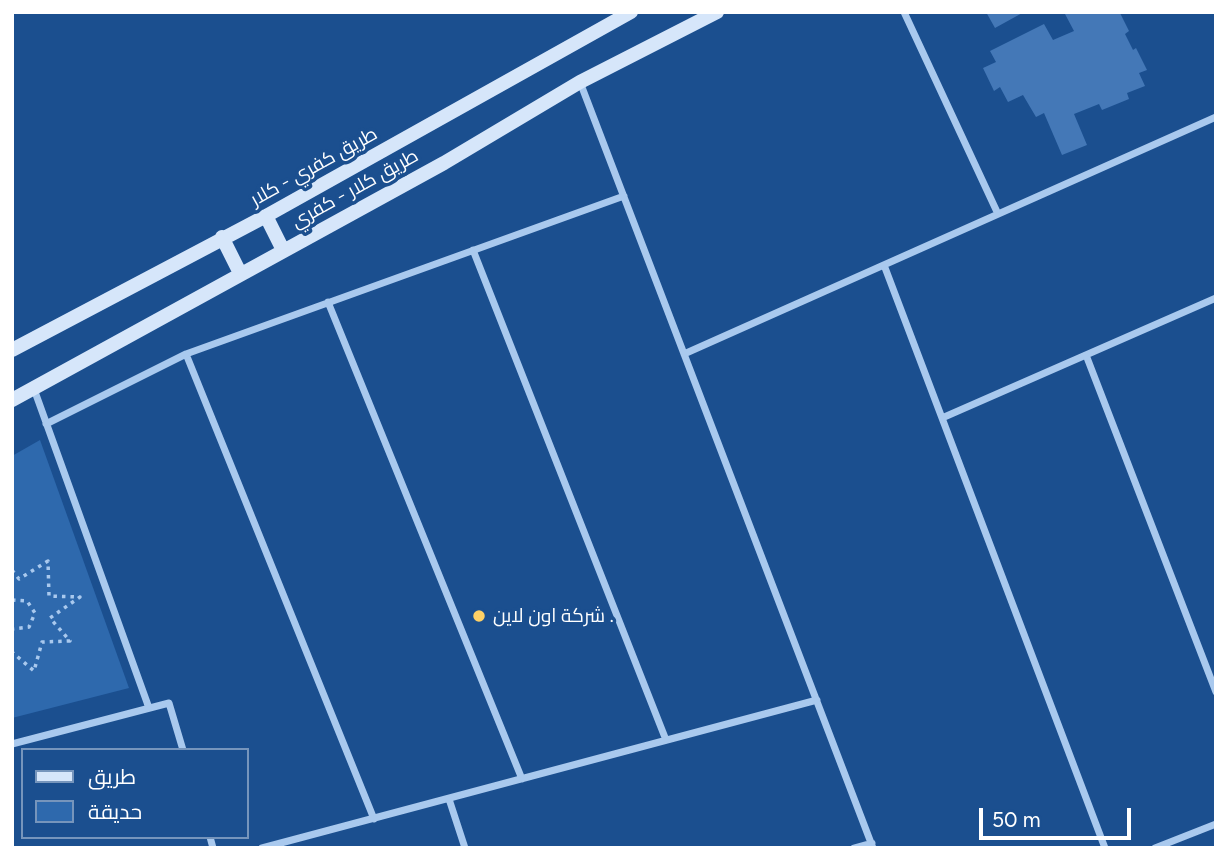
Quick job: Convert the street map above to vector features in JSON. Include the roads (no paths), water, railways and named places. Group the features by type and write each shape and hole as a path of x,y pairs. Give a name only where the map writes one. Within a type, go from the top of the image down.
{"main road":[{"name":"طريق كفري - كلار","path":"12,350 266,216 631,12"},
{"name":"طريق كلار - كفري","path":"12,400 443,163 580,82 717,12"},
{"path":"266,216 283,250"},
{"path":"222,237 240,273"}],"street":[{"path":"904,12 998,214"},
{"path":"580,82 873,845 854,848"},
{"path":"684,354 1216,117"},
{"path":"46,424 186,354 624,196"},
{"path":"473,250 666,740"},
{"path":"884,265 1105,848"},
{"path":"942,418 1216,298"},
{"path":"328,302 522,779"},
{"path":"186,354 374,819"},
{"path":"1086,355 1216,692"},
{"path":"34,388 149,708"},
{"path":"262,848 817,701"},
{"path":"12,744 169,703 182,748"},
{"path":"449,799 465,848"},
{"path":"1155,848 1216,824"}],"place":[{"name":"شركة اون لاين .","path":"479,616"}]}
